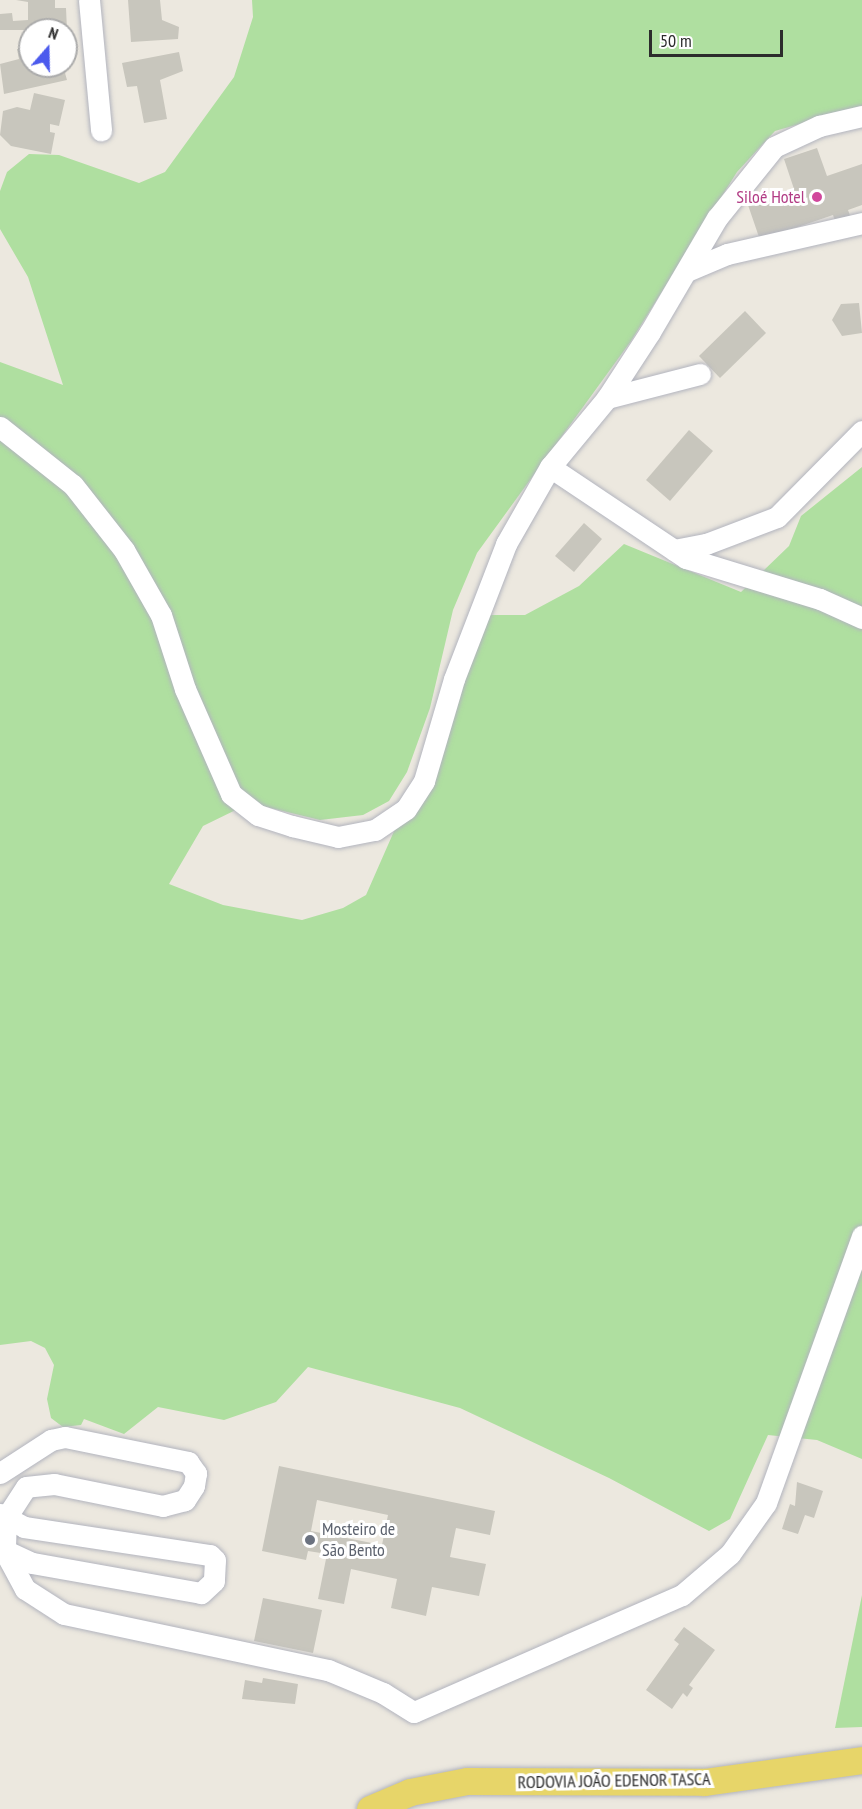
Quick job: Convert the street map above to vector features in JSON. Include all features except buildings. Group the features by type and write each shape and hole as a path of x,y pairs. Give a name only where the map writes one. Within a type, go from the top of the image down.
{"main road":[{"name":"RODOVIA JOÃO EDENOR TASCA","path":"370,1809 410,1792 467,1781 704,1782 862,1760"}],"street":[{"path":"89,0 101,130"},
{"path":"0,427 73,485 124,550 161,615 185,689 231,794 258,815 338,837 386,824 406,809 424,781 484,592 506,544 550,467 607,398 689,270 717,218 774,147 819,126 862,116"},
{"path":"689,270 728,254 862,224"},
{"path":"607,398 700,374"},
{"path":"674,550 777,517 862,431"},
{"path":"550,467 674,550 721,571 820,599 862,618"},
{"path":"0,1473 51,1440 65,1437 180,1457 196,1473 185,1500 163,1506 43,1483 16,1496 3,1516 2,1550 25,1589 64,1614 328,1671 414,1712 432,1707 682,1595 730,1554 766,1503 862,1236"},
{"path":"2,1550 32,1563 201,1593 214,1581 215,1560 210,1555 24,1527 3,1516"}],"green space":[{"path":"252,0 862,0 862,106 775,131 737,172 631,341 477,553 453,610 430,708 407,772 389,801 363,815 320,820 250,803 203,826 169,884 223,905 302,920 343,908 366,895 395,829 426,799 485,615 525,615 579,586 624,544 741,592 789,546 801,516 862,467 862,1459 817,1440 768,1435 730,1519 709,1531 609,1478 460,1408 308,1367 276,1402 224,1420 158,1407 124,1434 84,1419 81,1425 63,1427 51,1418 47,1399 54,1365 45,1348 31,1341 0,1345 0,362 63,385 28,277 0,229 0,191 7,172 29,154 59,155 139,183 165,172 234,77 253,17"},
{"path":"862,1595 862,1727 835,1728"}],"place":[{"name":"Siloé Hotel","path":"817,197"},
{"name":"Mosteiro de São Bento","path":"310,1540"}]}
